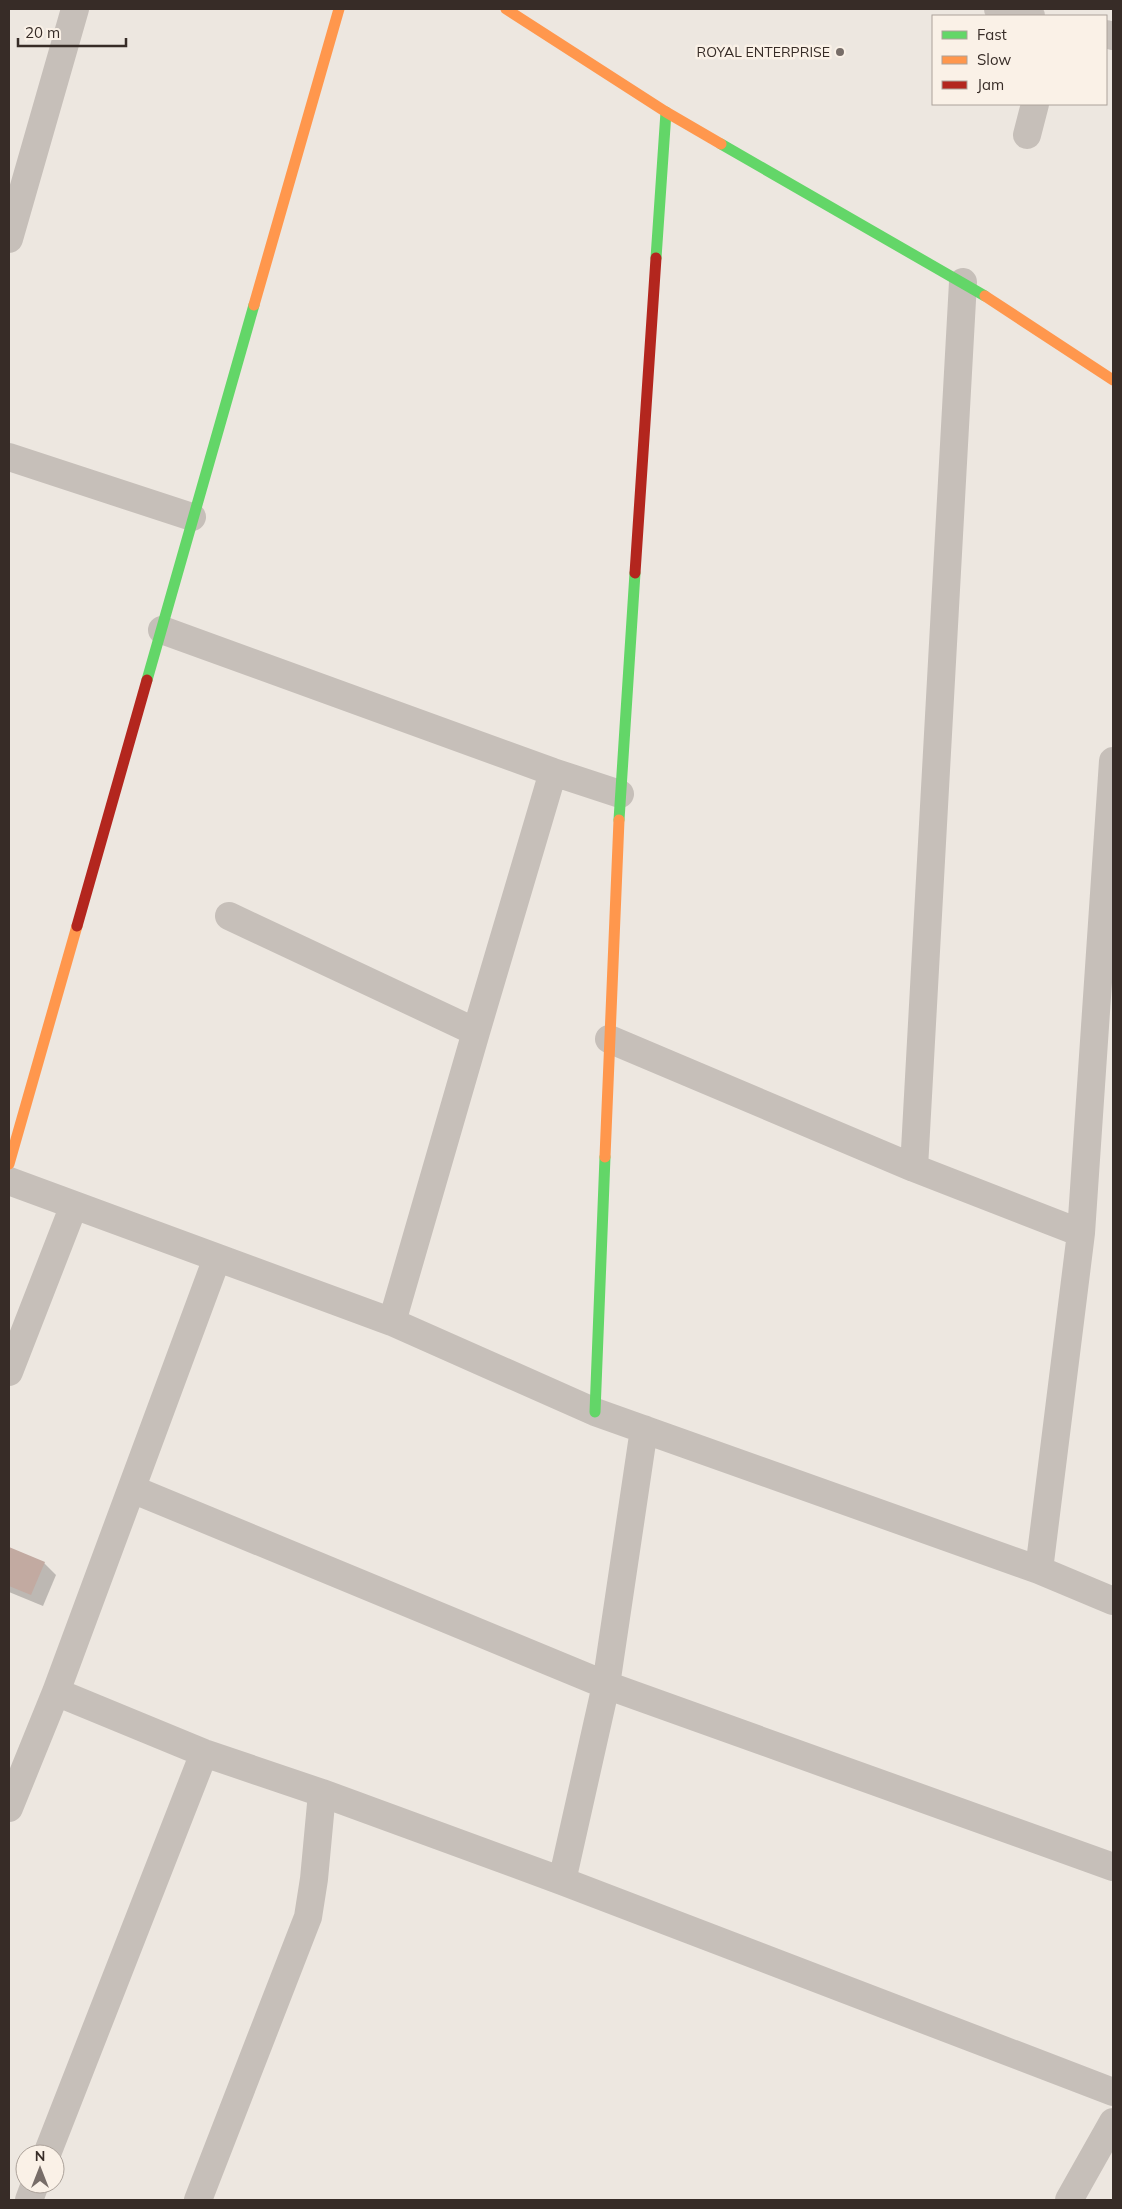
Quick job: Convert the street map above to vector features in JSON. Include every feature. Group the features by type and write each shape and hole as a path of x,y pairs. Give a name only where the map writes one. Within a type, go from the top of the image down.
{"street":[{"path":"9,239 15,197 75,9"},
{"path":"9,1164 162,630 192,517 339,9"},
{"path":"506,9 666,112 963,282 1113,380"},
{"path":"998,9 1026,15"},
{"path":"1027,135 1035,105"},
{"path":"595,1412 620,794 666,112"},
{"path":"914,1168 963,282"},
{"path":"9,457 192,517"},
{"path":"162,630 553,772 620,794"},
{"path":"1039,1570 1081,1233 1113,761"},
{"path":"392,1322 553,772"},
{"path":"229,916 476,1032"},
{"path":"609,1039 914,1168 1081,1233"},
{"path":"9,1181 392,1322 595,1412 1039,1570 1113,1601"},
{"path":"9,1372 74,1205"},
{"path":"9,1808 56,1692 217,1258"},
{"path":"562,1881 606,1685 644,1429"},
{"path":"132,1489 606,1685 1113,1867"},
{"path":"56,1692 204,1753 322,1793 562,1881 1113,2092"},
{"path":"51,2144 204,1753"},
{"path":"198,2200 308,1918 314,1880 322,1793"},
{"path":"1069,2200 1113,2122"}],"building":[{"path":"9,1547 45,1562 31,1595 9,1586"}],"traffic: fast":[{"path":"656,258 666,112"},
{"path":"721,144 985,296"},
{"path":"147,680 254,305"},
{"path":"619,820 635,573"},
{"path":"595,1412 605,1157"}],"traffic: slow":[{"path":"254,305 339,9"},
{"path":"506,9 666,112 721,144"},
{"path":"985,296 1113,380"},
{"path":"605,1157 619,820"},
{"path":"9,1164 77,926"}],"traffic: jam":[{"path":"635,573 656,258"},
{"path":"77,926 147,680"}],"place":[{"name":"ROYAL ENTERPRISE","path":"840,52"}]}
